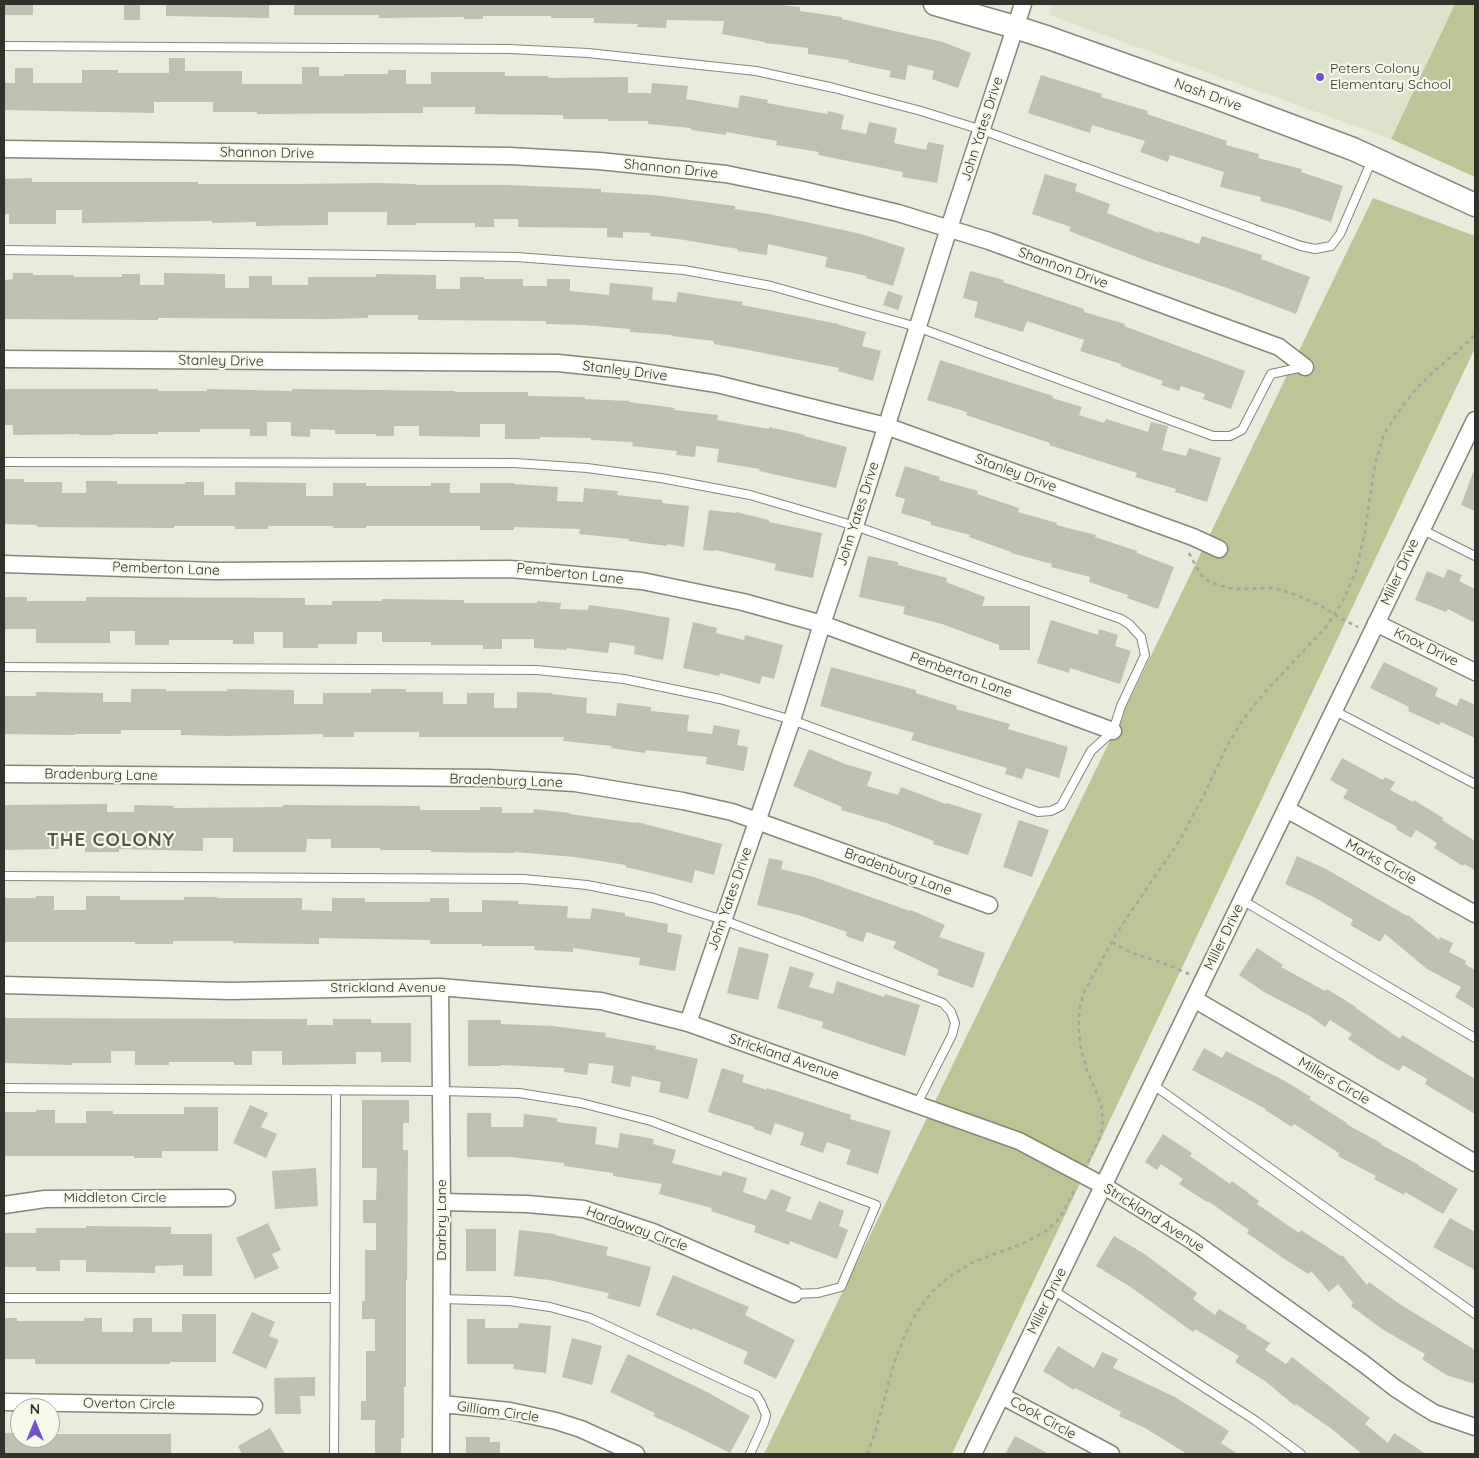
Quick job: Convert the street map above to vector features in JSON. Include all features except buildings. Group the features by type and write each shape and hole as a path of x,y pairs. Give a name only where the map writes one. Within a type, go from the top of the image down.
{"street":[{"name":"Nash Drive","path":"935,4 1015,27 1209,95 1373,158 1475,205"},
{"name":"John Yates Drive","path":"688,1023 792,720 948,228 1023,4"},
{"name":"Shannon Drive","path":"4,149 510,156 599,161 726,174 898,213 989,240 1279,347 1305,367"},
{"name":"Stanley Drive","path":"4,359 558,364 635,371 717,384 886,426 1193,537 1219,549"},
{"name":"Miller Drive","path":"973,1454 1335,711 1421,530 1472,437 1475,420"},
{"name":"Pemberton Lane","path":"4,564 215,571 510,569 642,581 743,602 822,624 1113,731"},
{"name":"Knox Drive","path":"1374,628 1475,672"},
{"name":"Bradenburg Lane","path":"4,774 489,778 565,783 683,801 732,812 989,905"},
{"name":"Marks Circle","path":"1286,809 1475,914"},
{"name":"Strickland Avenue","path":"4,985 230,991 440,987 601,1001 688,1023 1019,1141 1104,1186 1191,1240 1395,1388 1434,1413 1475,1427"},
{"name":"Darbry Lane","path":"440,987 442,1202 441,1454"},
{"name":"Millers Circle","path":"1194,999 1475,1163"},
{"name":"Middleton Circle","path":"4,1205 45,1199 226,1198"},
{"name":"Hardaway Circle","path":"442,1202 528,1204 584,1209 652,1232 794,1294"},
{"name":"Cook Circle","path":"1002,1396 1111,1454"},
{"name":"Overton Circle","path":"4,1402 254,1406"},
{"name":"Gilliam Circle","path":"442,1404 510,1411 548,1419 581,1429 636,1454"}],"lane":[{"path":"4,46 500,49 588,53 756,71 834,88 921,111 982,130 1301,246 1315,249 1331,246 1340,234 1373,158"},
{"path":"4,250 517,257 684,270 771,286 917,327 1213,436 1230,436 1242,430 1271,374 1305,367"},
{"path":"4,462 515,463 587,468 661,478 750,495 855,526 1121,619 1142,637 1145,656 1121,706 1113,731 1091,751 1061,806 1051,811 1038,812 792,720 720,699 624,679 537,670 4,667"},
{"path":"1421,530 1475,556"},
{"path":"1335,711 1475,784"},
{"path":"4,876 522,879 587,885 653,898 723,920 943,1004 951,1012 955,1023 952,1035 917,1104"},
{"path":"1242,900 1475,1038"},
{"path":"1152,1084 1475,1314"},
{"path":"4,1088 519,1093 581,1103 652,1121 876,1205 841,1287 818,1293 794,1294"},
{"path":"334,1454 336,1090"},
{"path":"1052,1290 1256,1421 1301,1454"},
{"path":"4,1298 335,1298"},
{"path":"442,1299 508,1301 550,1307 590,1318 756,1395 766,1415 750,1454"}],"path":[{"path":"867,1454 875,1433 894,1363 905,1335 917,1312 931,1293 950,1276 973,1262 1022,1244 1046,1231 1060,1218 1100,1138 1103,1120 1101,1104 1086,1070 1078,1032 1078,1013 1084,994 1112,942 1181,838 1226,748 1242,721 1265,692 1326,626 1344,601 1356,571 1364,537 1374,464 1384,434 1416,389 1475,335"},
{"path":"1193,537 1189,552 1200,574 1210,582 1234,589 1271,588 1282,590 1302,597 1342,619 1374,628"},
{"path":"1112,942 1129,952 1163,963 1202,981"}],"shaded area":[{"name":"Peters Colony Elementary School","path":"1052,4 1455,4 1391,139 1049,15"}],"green space":[{"path":"1455,4 1475,4 1475,177 1391,139"},
{"path":"1373,198 1475,236 1475,348 952,1454 764,1454"}],"place":[{"name":"Peters Colony Elementary School","path":"1320,77"}],"district":[{"name":"THE COLONY","path":"111,840"}]}
